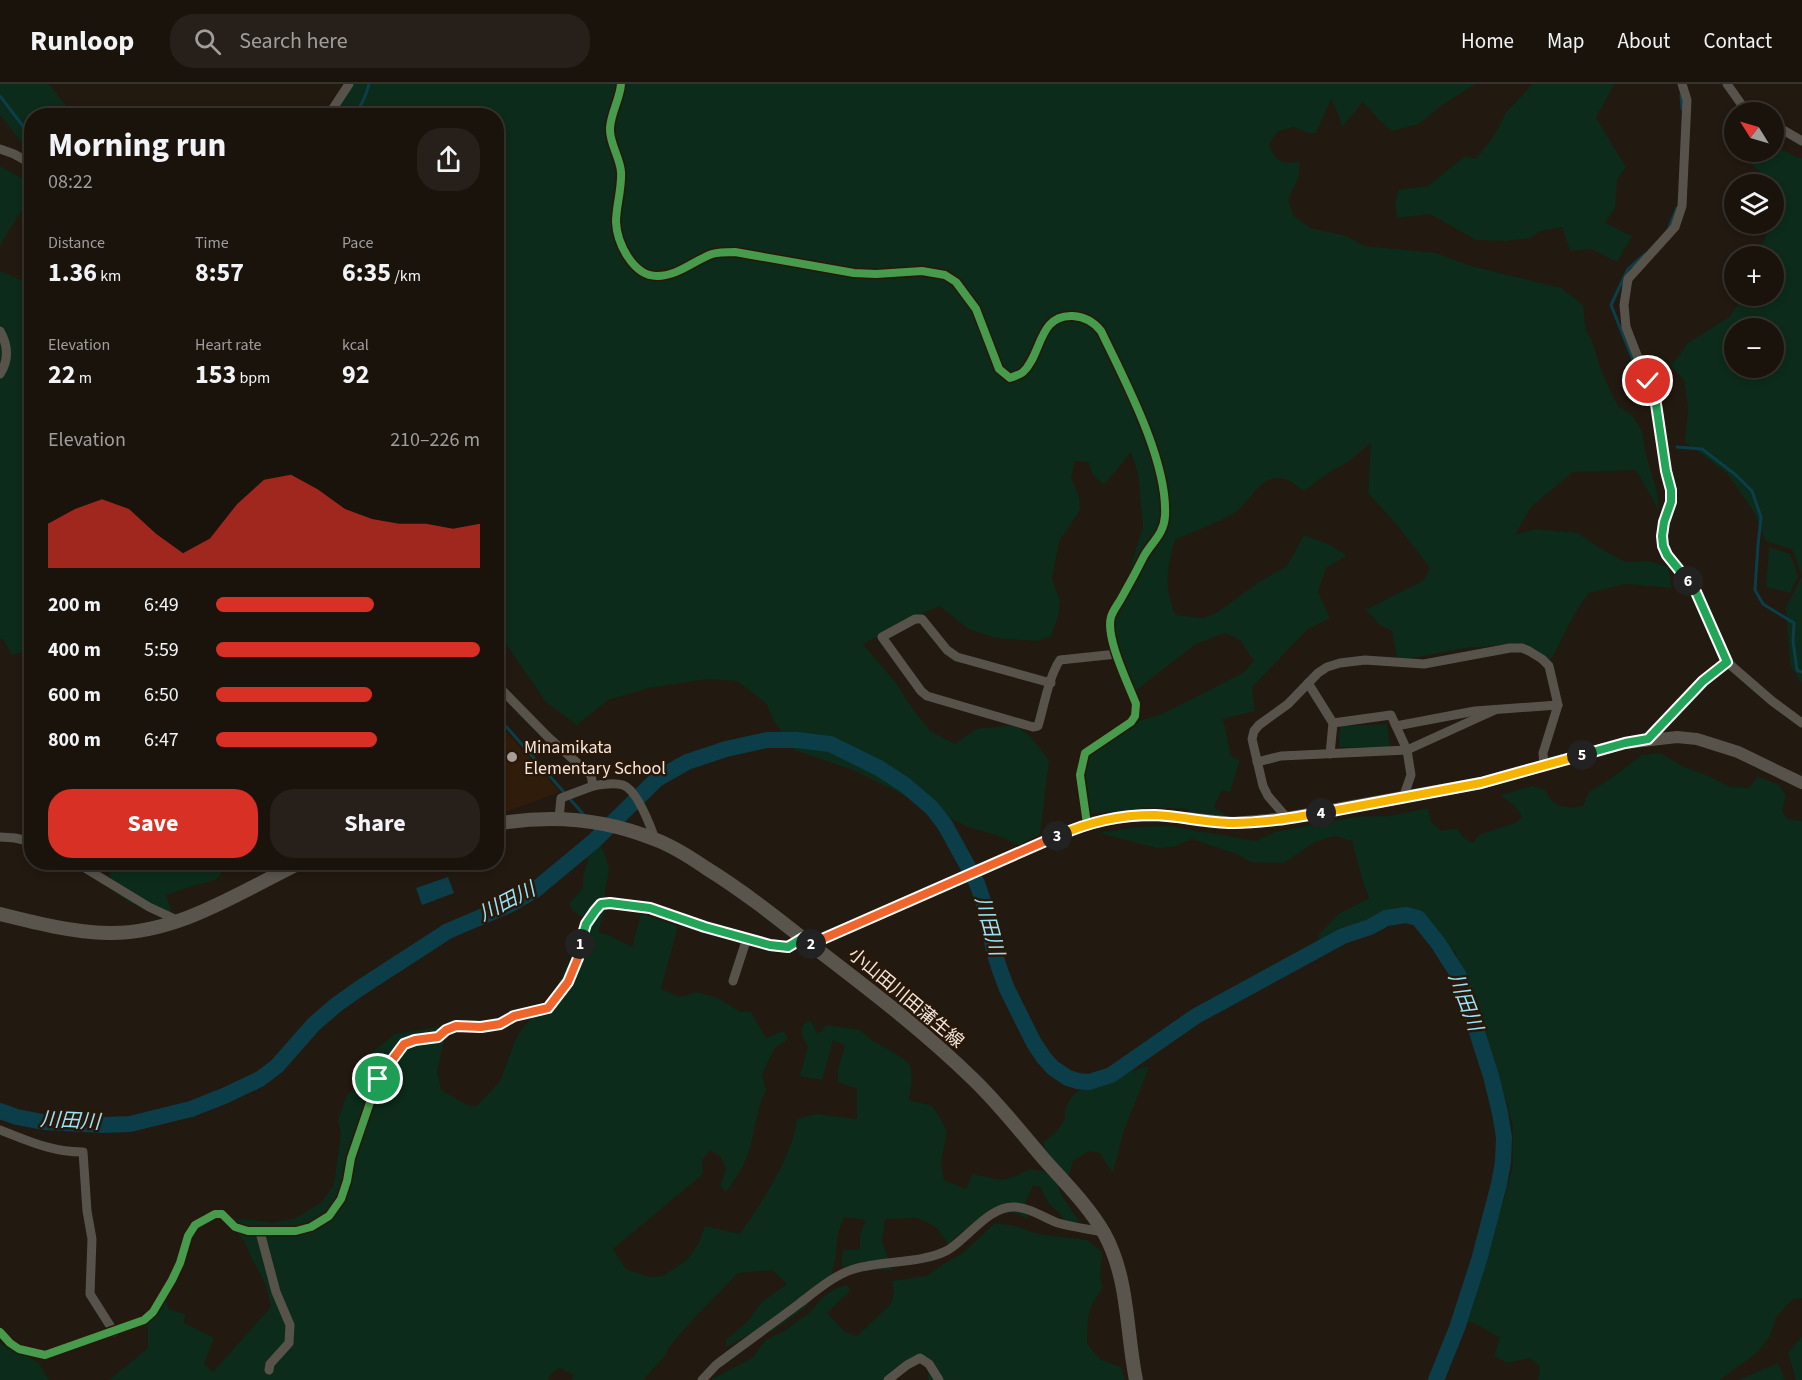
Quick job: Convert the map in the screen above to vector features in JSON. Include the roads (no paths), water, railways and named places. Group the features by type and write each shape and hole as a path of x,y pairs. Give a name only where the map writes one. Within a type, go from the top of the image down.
{"main road":[{"name":"小山田川田蒲生線","path":"504,823 559,818 584,819 628,830 673,848 734,885 781,920 928,1038 974,1079 1084,1204 1103,1232 1121,1277 1136,1380"},
{"path":"0,914 65,929 102,933 148,930 179,921 217,905 286,870"}],"street":[{"path":"333,108 349,84"},
{"path":"621,84 609,131 619,158 621,173 616,221 618,236 625,252 633,265 645,274 657,276 679,272 710,255 735,252 854,273 922,271 945,275 956,282 976,309 999,369 1010,378 1022,374 1032,360 1040,338 1052,322 1070,316 1082,317 1095,323 1101,331 1135,402 1159,469 1164,493 1165,518 1160,536 1146,553 1111,616 1109,632 1136,704 1136,716 1131,722 1085,753 1080,776 1087,824"},
{"path":"1682,84 1687,100 1682,206 1675,227 1628,279 1624,305 1626,327 1656,404 1671,490 1671,502 1664,522 1663,546 1667,555 1696,592 1727,662 1772,701 1802,723"},
{"path":"1727,84 1740,102"},
{"path":"1784,130 1802,141"},
{"path":"0,149 24,160"},
{"path":"0,332 6,344 7,356 0,374"},
{"path":"1051,683 957,657 947,650 922,619 915,619 882,637 927,696 1033,727 1038,726 1051,683 1055,667 1060,660 1117,654"},
{"path":"1287,819 1268,796 1263,786 1252,739 1254,731 1288,704 1318,673 1340,663 1365,660 1424,664 1509,648 1522,648 1536,654 1549,666 1558,705 1544,753 1544,766"},
{"path":"1648,739 1703,681 1727,662"},
{"path":"1308,683 1333,723 1330,754"},
{"path":"504,692 549,738 591,775 593,786"},
{"path":"1396,726 1475,711 1558,705"},
{"path":"1257,762 1281,756 1407,750 1495,710"},
{"path":"1333,723 1391,715 1407,750 1411,775 1403,798"},
{"path":"0,1332 19,1349 45,1355 144,1320 153,1312 180,1263 188,1236 195,1225 215,1214 222,1214 235,1227 260,1232 304,1229 329,1216 341,1199 351,1158 378,1079 404,1044 438,1037 446,1030 456,1026 481,1027 500,1024 514,1016 548,1008 568,982 578,958 586,924 601,904 650,908 705,927 770,945 788,947 1087,824 1129,816 1157,815 1234,823 1287,819 1481,783 1602,748 1648,739 1677,737 1697,739 1738,752 1802,783"},
{"path":"559,818 561,798 593,786 608,783 621,784 627,787 646,814 655,839"},
{"path":"0,837 24,840"},
{"path":"88,870 149,908 179,921"},
{"path":"733,981 747,938"},
{"path":"725,965 736,968"},
{"path":"0,1130 47,1148 66,1152 83,1152 87,1211 92,1239 90,1294 114,1332"},
{"path":"702,1380 716,1365 845,1272 874,1264 931,1257 948,1250 997,1211 1016,1207 1033,1211 1060,1224 1103,1232"},
{"path":"260,1232 276,1292 290,1325 289,1343 270,1364 269,1370"},
{"path":"888,1380 920,1358 929,1364 939,1380"}],"water":[{"path":"448,877 454,893 422,905 416,888"}],"waterway":[{"path":"359,108 369,84"},
{"path":"1681,95 1682,109"},
{"path":"0,96 24,128"},
{"path":"1669,227 1677,208"},
{"path":"1645,254 1628,269 1611,305 1653,410"},
{"path":"1677,447 1702,449 1736,475 1752,491 1761,517 1755,590 1763,604 1794,623 1793,641 1797,670 1802,672"},
{"path":"504,724 584,815"},
{"name":"川田川","path":"0,1111 43,1122 130,1124 191,1109 224,1096 260,1079 277,1066 314,1024 360,988 448,931 509,905 535,890 594,841 657,779 687,762 726,749 767,740 797,740 830,744 879,768 905,785 932,808 945,825 977,883 1001,973 1034,1043 1053,1068 1068,1078 1078,1081 1089,1082 1111,1075 1196,1016 1343,936 1370,927 1386,918 1406,915 1418,918 1438,943 1459,976 1491,1076 1504,1137 1499,1184 1479,1260 1457,1328 1436,1380"},
{"path":"594,827 600,835"}],"place":[{"name":"Minamikata Elementary School","path":"512,757"}]}
